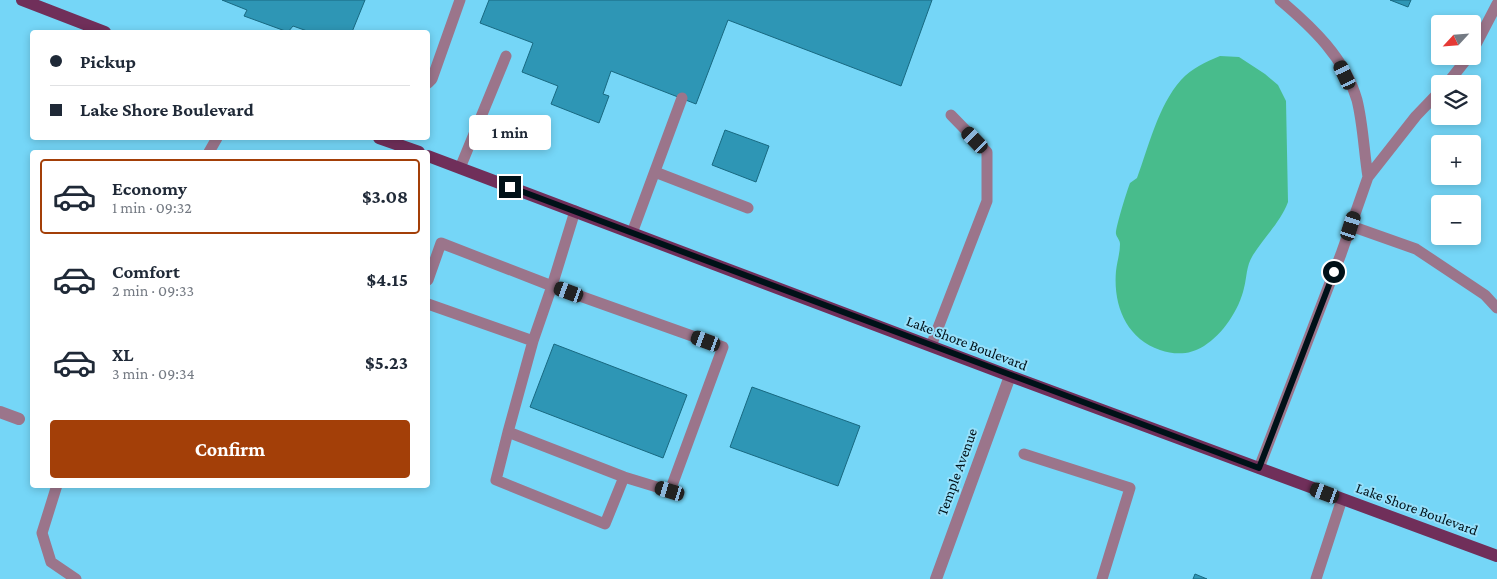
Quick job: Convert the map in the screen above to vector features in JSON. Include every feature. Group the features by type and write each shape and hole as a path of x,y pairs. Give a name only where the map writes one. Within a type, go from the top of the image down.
{"main road":[{"path":"22,0 100,30"},
{"path":"388,140 414,150"},
{"name":"Lake Shore Boulevard","path":"430,157 1010,376 1497,556"}],"street":[{"name":"Temple Avenue","path":"936,579 1010,376"},
{"path":"0,412 19,419"}],"lane":[{"path":"430,81 460,0"},
{"path":"1280,0 1316,31 1339,62 1357,99 1368,177"},
{"path":"1481,35 1497,4"},
{"path":"460,168 506,56"},
{"path":"1453,75 1462,65"},
{"path":"632,233 682,98"},
{"path":"1259,468 1368,177 1431,100"},
{"path":"931,346 987,201 987,152 951,115"},
{"path":"655,172 748,208"},
{"path":"575,211 533,341 496,480 605,524 624,477"},
{"path":"1351,226 1416,249 1485,295 1497,308"},
{"path":"430,275 442,243 552,286 723,347 670,491 624,477 508,432"},
{"path":"430,305 533,341"},
{"path":"1024,454 1130,488 1102,579"},
{"path":"56,488 42,534 51,562 76,579"},
{"path":"1316,579 1342,499"}],"shaded area":[{"path":"1220,56 1239,57 1265,74 1278,85 1286,101 1288,202 1281,217 1257,248 1251,259 1242,296 1224,328 1211,341 1199,349 1188,353 1171,353 1148,345 1130,329 1124,319 1117,296 1116,271 1120,241 1116,231 1130,183 1137,178 1160,114 1173,90 1190,72"}],"building":[{"path":"222,0 365,0 353,30 304,30 293,26 290,30 282,30 244,16 247,10"},
{"path":"489,0 932,0 901,86 728,20 696,104 611,71 603,94 609,96 599,123 551,104 558,86 522,72 533,43 480,23"},
{"path":"1390,0 1411,0 1408,7"},
{"path":"725,130 769,146 756,182 712,165"},
{"path":"554,344 687,395 663,458 530,407"},
{"path":"752,387 860,426 838,486 730,447"},
{"path":"1195,574 1207,579 1193,579"}],"route":[{"path":"510,187 1259,468 1334,272"}]}
